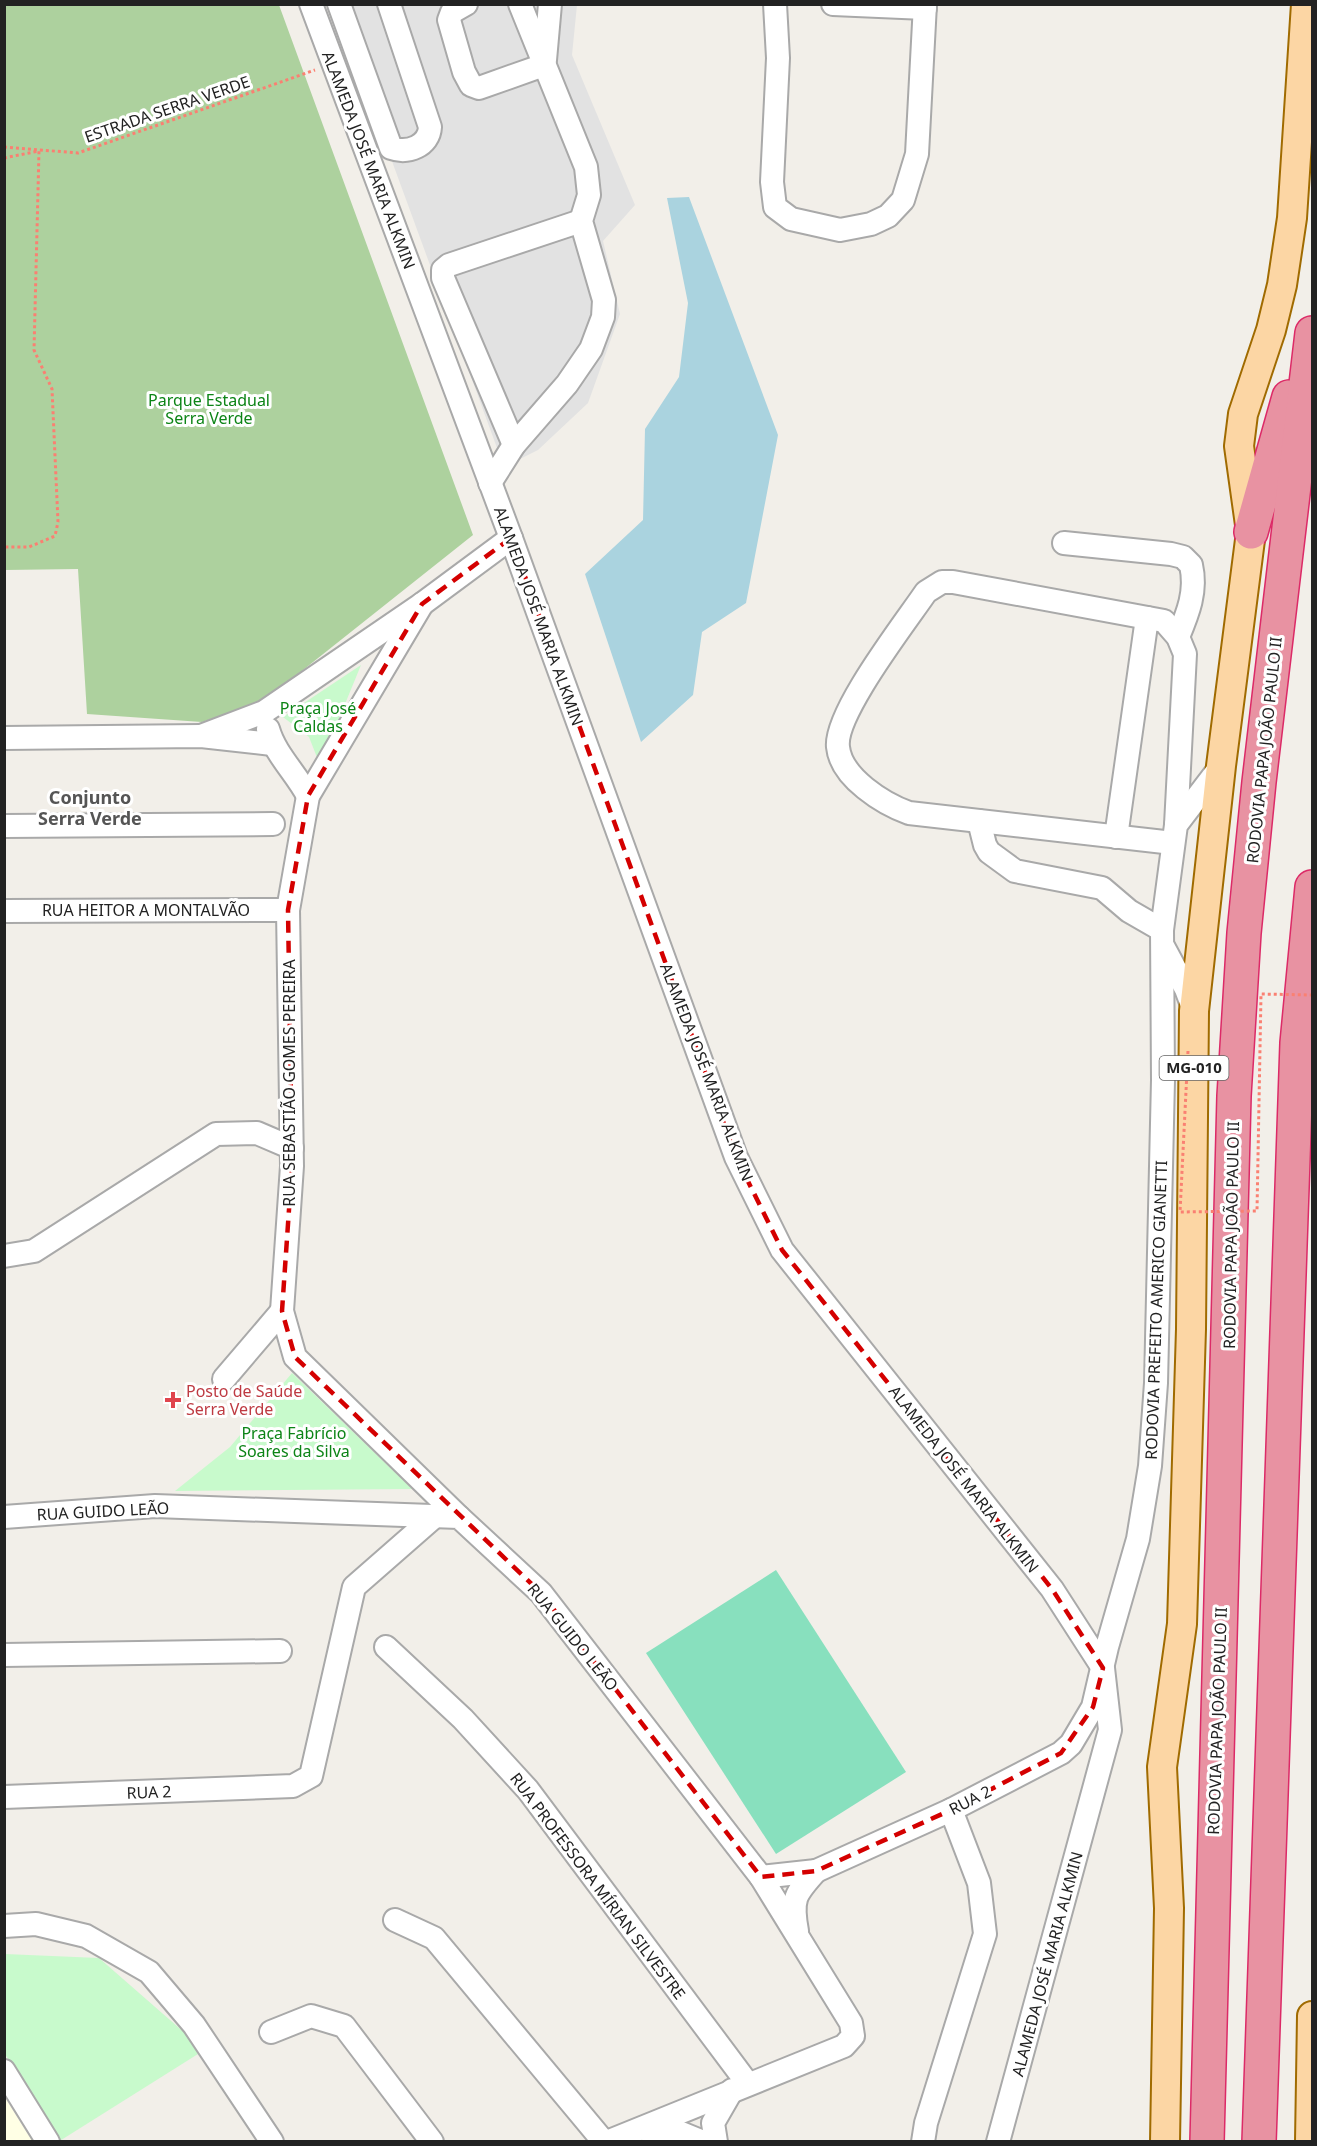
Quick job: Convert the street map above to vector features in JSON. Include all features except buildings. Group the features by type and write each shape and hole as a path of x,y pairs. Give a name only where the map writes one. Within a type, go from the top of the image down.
{"highway":[{"path":"1251,532 1312,312"},
{"name":"RODOVIA PAPA JOÃO PAULO II","path":"1207,2142 1238,1038 1244,933 1259,782 1312,333"},
{"path":"1259,2142 1297,1043 1312,887"},
{"path":"1297,1043 1312,993"}],"main road":[{"name":"MG-010","path":"1166,2142 1169,1908 1162,1767 1182,1624 1191,1329 1194,1011 1221,766 1251,532 1239,446 1244,414 1271,330 1282,285 1292,218 1306,4"},
{"path":"1310,2142 1312,2016"}],"street":[{"name":"ALAMEDA JOSÉ MARIA ALKMIN","path":"311,4 511,538 736,1157 782,1250 1052,1589 1103,1668 1110,1730 998,2142"},
{"path":"339,4 390,148 397,150 424,143 429,137 430,127 389,4"},
{"path":"466,4 452,12 449,20 464,72 471,85 479,88 544,65"},
{"path":"490,483 513,445 567,384 591,349 603,317 604,300 581,221 589,195 586,167 520,4"},
{"path":"544,65 550,4"},
{"path":"775,4 778,58 772,182 775,207 791,219 840,230 871,224 888,216 903,200 917,154 925,6 833,4"},
{"path":"513,445 443,278 443,270 449,265 581,221"},
{"path":"201,736 264,712 422,604 511,538"},
{"path":"1064,543 1183,557 1191,565 1193,593 1188,615 1178,637 1164,621 953,582 942,582 926,592 854,701 841,725 838,748 846,769 876,798 909,813 1116,837 1174,834 1221,766"},
{"path":"308,796 377,676 422,604"},
{"path":"1116,837 1146,618"},
{"name":"RODOVIA PREFEITO AMERICO GIANETTI","path":"1061,1753 1071,1744 1093,1707 1138,1539 1150,1466 1157,1336 1163,1080 1162,939 1174,834 1185,654 1178,637"},
{"path":"358,647 374,665 377,676"},
{"path":"264,712 272,744 292,768 308,796"},
{"path":"4,738 201,736 272,744"},
{"name":"RUA SEBASTIÃO GOMES PEREIRA","path":"308,796 288,910 292,1148 282,1311 295,1357 459,1517"},
{"path":"979,821 989,852 1015,871 1102,888 1162,939 1194,1011"},
{"path":"4,826 273,824"},
{"name":"RUA HEITOR A MONTALVÃO","path":"4,911 288,910"},
{"path":"4,1256 34,1251 216,1134 257,1133 292,1148"},
{"path":"224,1379 282,1311"},
{"name":"RUA GUIDO LEÃO","path":"4,1517 155,1506 459,1517 541,1593 761,1877 851,2023 853,2036 844,2046 740,2087"},
{"name":"RUA 2","path":"4,1797 293,1786 311,1776 354,1587 434,1517"},
{"name":"RUA PROFESSORA MÍRIAN SILVESTRE","path":"386,1647 462,1719 528,1790 740,2087"},
{"path":"4,1655 280,1651"},
{"path":"1061,1753 1080,1756 1088,1764 1092,1799"},
{"name":"RUA 2","path":"761,1877 816,1871 951,1810 1061,1753"},
{"path":"923,2142 926,2123 986,1934 979,1883 951,1810"},
{"name":"RUA 2","path":"798,1936 794,1903 798,1891 816,1871"},
{"path":"396,1920 434,1938 605,2142 740,2087"},
{"path":"4,1926 36,1924 86,1936 148,1972 194,2025 272,2142"},
{"path":"271,2032 311,2016 344,2026 432,2142"},
{"path":"4,2071 48,2142"},
{"path":"716,2142 712,2123 740,2087"},
{"path":"640,2129 676,2131 703,2142"}],"path":[{"name":"ESTRADA SERRA VERDE","path":"4,147 78,153 333,64"},
{"path":"4,158 39,151 34,350 52,389 58,522 55,536 29,548 4,547"},
{"path":"1188,1052 1180,1212 1257,1211 1262,994 1312,993"}],"highlighted area":[{"path":"511,538 736,1157 782,1250 1052,1589 1103,1668 1093,1707 1061,1753 951,1810 816,1871 761,1877 541,1593 295,1357 282,1311 292,1166 288,910 308,796 422,604"}],"shaded area":[{"path":"329,5 577,5 572,55 635,205 603,241 620,314 588,403 538,450 504,467 378,123"},
{"path":"5,2098 32,2141 5,2141"}],"green space":[{"name":"Parque Estadual Serra Verde","path":"4,5 279,5 473,535 264,701 202,722 87,714 78,569 5,570"},
{"name":"Praça José Caldas","path":"361,665 320,765 309,737 283,717"},
{"name":"Praça Fabrício Soares da Silva","path":"292,1373 412,1489 175,1491 230,1447"},
{"path":"776,1570 906,1772 776,1854 646,1653"},
{"path":"5,1954 99,1958 186,2034 198,2054 58,2142 5,2054"}],"water":[{"path":"689,197 778,435 746,603 702,632 693,695 641,742 585,574 643,520 645,429 679,377 688,303 667,198"}],"place":[{"name":"Posto de Saúde Serra Verde","path":"173,1400"}],"district":[{"name":"Conjunto Serra Verde","path":"90,808"}]}
